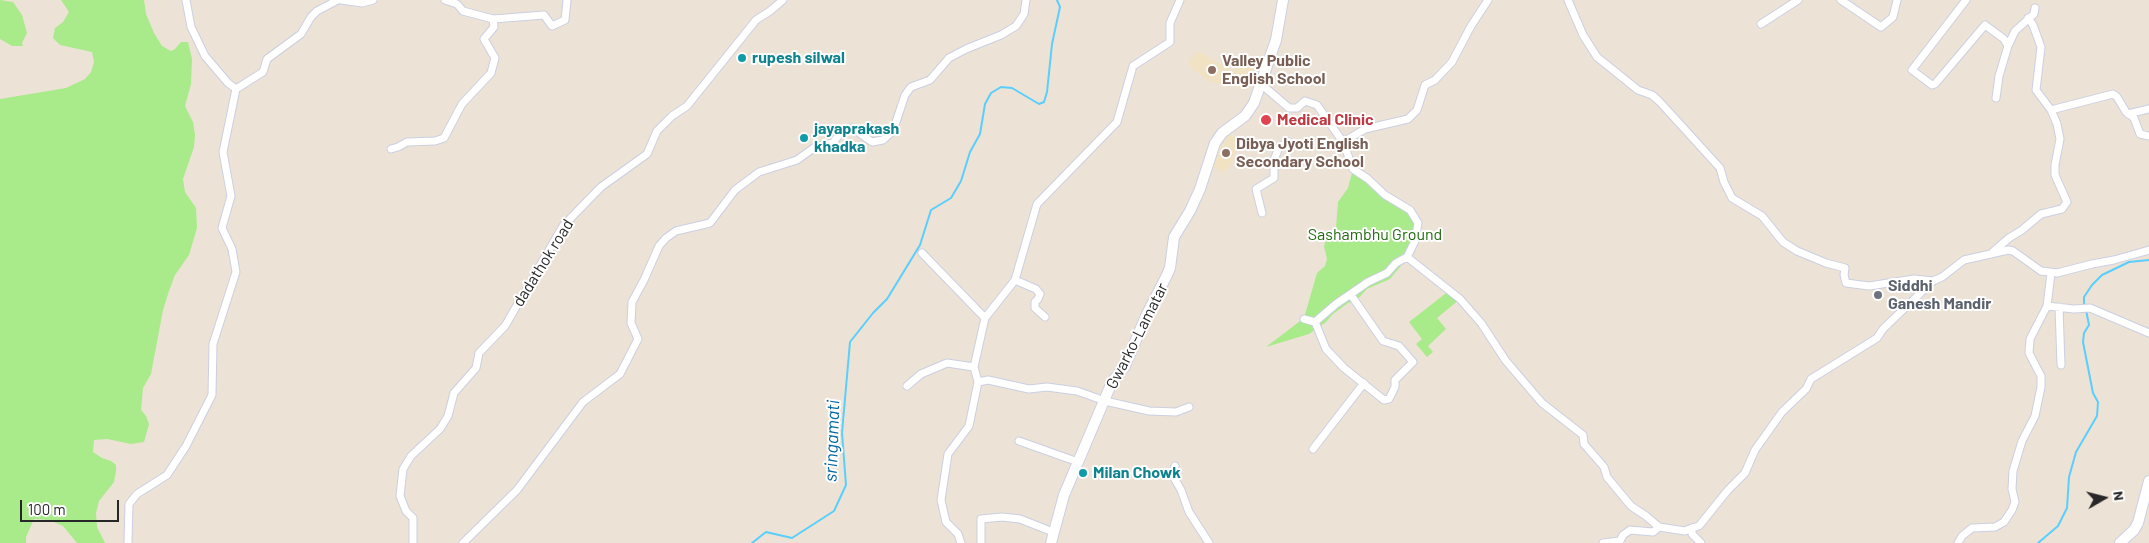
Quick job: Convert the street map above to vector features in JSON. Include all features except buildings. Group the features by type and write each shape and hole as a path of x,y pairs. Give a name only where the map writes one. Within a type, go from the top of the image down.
{"main road":[{"name":"Gwarko-Lamatar","path":"1051,543 1064,495 1112,382 1125,366 1146,316 1170,268 1174,237 1190,211 1215,143 1222,133 1249,112 1261,84 1276,40 1283,0"},
{"path":"2120,543 2134,530 2138,523 2149,481"}],"street":[{"path":"186,0 191,27 205,56 228,83 236,89"},
{"path":"128,543 130,504 137,494 167,474 186,446 212,395 214,344 236,272 232,249 222,228 231,196 223,152 236,89 263,72 267,59 301,34 317,11 340,0 362,3 373,0"},
{"path":"445,0 457,4 463,11 493,18 544,15 552,26 565,20 567,0"},
{"name":"dadathok road","path":"414,543 413,518 406,511 400,496 403,470 411,456 440,429 448,416 454,393 476,368 479,353 505,326 563,226 601,187 647,154 657,132 672,116 687,106 756,20 783,0"},
{"path":"463,543 517,490 583,402 620,374 638,338 631,323 632,302 659,246 666,238 676,231 710,223 735,190 759,172 797,160 815,147 833,144 843,129 852,128 872,142 883,140 893,131 905,95 911,87 930,80 949,58 1001,35 1016,26 1024,14 1026,0"},
{"path":"960,543 958,534 946,522 941,500 948,454 969,426 978,382 974,367 985,318 1015,280 1037,204 1117,122 1133,66 1170,42 1170,23 1180,0"},
{"path":"1343,142 1365,129 1408,119 1416,110 1425,85 1435,80 1452,62 1471,26 1488,0"},
{"path":"1568,0 1583,35 1597,57 1638,90 1652,95 1659,101 1720,168 1732,198 1762,216 1783,242 1797,252 1846,268 1846,283 1869,286 1914,279 1933,281"},
{"path":"1761,24 1798,0"},
{"path":"1841,0 1881,27 1893,17 1897,0"},
{"path":"1966,0 1912,70 1932,85 1935,84 1985,25 2004,39 2008,46"},
{"path":"1996,98 1999,76 2008,46 2015,31 2034,14 2035,8"},
{"path":"391,149 407,142 435,141 444,138 462,104 491,73 495,58 484,39 494,27 493,18"},
{"path":"1993,252 2041,214 2062,209 2066,205 2067,198 2055,175 2060,139 2051,110 2036,90 2041,47 2033,25 2028,18"},
{"path":"1261,84 1289,108 1297,108 1305,101 1317,105 1343,142 1353,169 1368,179 1384,195 1410,210 1418,223 1415,242 1407,257 1336,304 1315,322"},
{"path":"2051,110 2113,94 2128,114 2134,118 2140,134 2149,136"},
{"path":"2128,114 2149,109"},
{"path":"1262,213 1256,189 1274,178 1274,160 1279,147 1289,142"},
{"path":"1407,257 1460,299 1481,323 1506,361 1542,403 1583,435 1584,444 1604,467 1607,477 1631,506 1658,527 1685,532 1699,526 1728,490 1745,473 1755,450 1782,412 1806,389 1811,379 1877,338 1883,328 1933,281 1942,277 1964,260 1993,252 2013,251 2041,271 2051,273 2114,260 2149,250"},
{"path":"922,253 985,318"},
{"path":"1958,543 1962,536 1972,528 1996,527 2004,522 2015,502 2012,489 2013,471 2022,441 2035,416 2041,387 2040,376 2029,354 2030,339 2047,306 2051,273"},
{"path":"1015,280 1036,289 1040,294 1035,302 1035,308 1045,317"},
{"path":"1304,318 1315,322 1326,349 1344,368 1384,400 1389,399 1395,387 1395,380 1413,362 1399,346 1383,341 1351,295"},
{"path":"2047,306 2087,309 2148,331"},
{"path":"2059,308 2061,365"},
{"path":"907,386 921,374 947,363 974,367"},
{"path":"978,382 988,380 1029,389 1047,387 1077,391 1105,401 1149,411 1176,412 1189,407"},
{"path":"1313,449 1364,383"},
{"path":"1019,441 1078,462"},
{"path":"1174,466 1172,474 1181,490 1189,512 1209,543"},
{"path":"981,543 981,519 1002,516 1020,519 1054,532"},
{"path":"1603,543 1620,541 1623,535 1630,530 1653,532 1658,527"},
{"path":"1692,528 1692,534 1701,543"}],"shaded area":[{"name":"Valley Public English School","path":"1198,51 1234,72 1240,61 1255,67 1245,91 1231,85 1228,87 1209,81 1191,68 1188,62"},
{"name":"Dibya Jyoti English Secondary School","path":"1229,134 1240,141 1232,163 1223,173 1213,167 1219,150"}],"green space":[{"path":"0,0 13,2 22,15 27,33 22,43 23,46 12,46 0,39"},
{"path":"61,0 144,0 146,14 162,46 171,51 181,42 188,42 192,59 191,84 185,106 193,122 195,135 194,147 183,179 185,192 196,208 197,228 189,255 175,275 169,291 163,310 151,374 143,388 141,410 149,424 144,442 131,444 107,439 94,440 93,452 116,465 114,482 99,501 96,513 97,527 105,543 77,543 63,526 49,520 34,519 26,537 26,543 0,543 0,99 66,88 85,79 91,72 94,62 92,52 60,45 53,38 55,28 63,22 69,12"},
{"name":"Sashambhu Ground","path":"1353,169 1410,210 1418,223 1410,255 1390,279 1367,289 1356,301 1348,303 1309,334 1266,347 1304,318 1317,273 1325,266 1327,259 1324,247 1325,242 1336,228 1338,202 1348,188"},
{"path":"1450,290 1460,299 1437,318 1446,329 1428,346 1433,352 1427,357 1416,344 1422,339 1409,322"}],"waterway":[{"name":"sringamati","path":"752,543 766,532 792,538 834,511 846,485 842,433 850,342 887,299 920,245 931,210 951,198 961,181 970,152 980,134 985,104 991,93 1001,87 1012,88 1039,104 1044,102 1047,92 1052,44 1060,7 1057,0"},
{"path":"2084,305 2084,297 2102,275 2129,262 2149,260"},
{"path":"2038,543 2058,526 2067,508 2069,477 2076,452 2097,416 2098,402 2093,393 2083,342 2084,333 2089,325 2086,310"}],"place":[{"name":"rupesh silwal","path":"742,58"},
{"name":"Valley Public English School","path":"1212,70"},
{"name":"Medical Clinic","path":"1266,120"},
{"name":"jayaprakash khadka","path":"804,138"},
{"name":"Dibya Jyoti English Secondary School","path":"1226,153"},
{"name":"Siddhi Ganesh Mandir","path":"1878,295"},
{"name":"Milan Chowk","path":"1083,473"}]}
